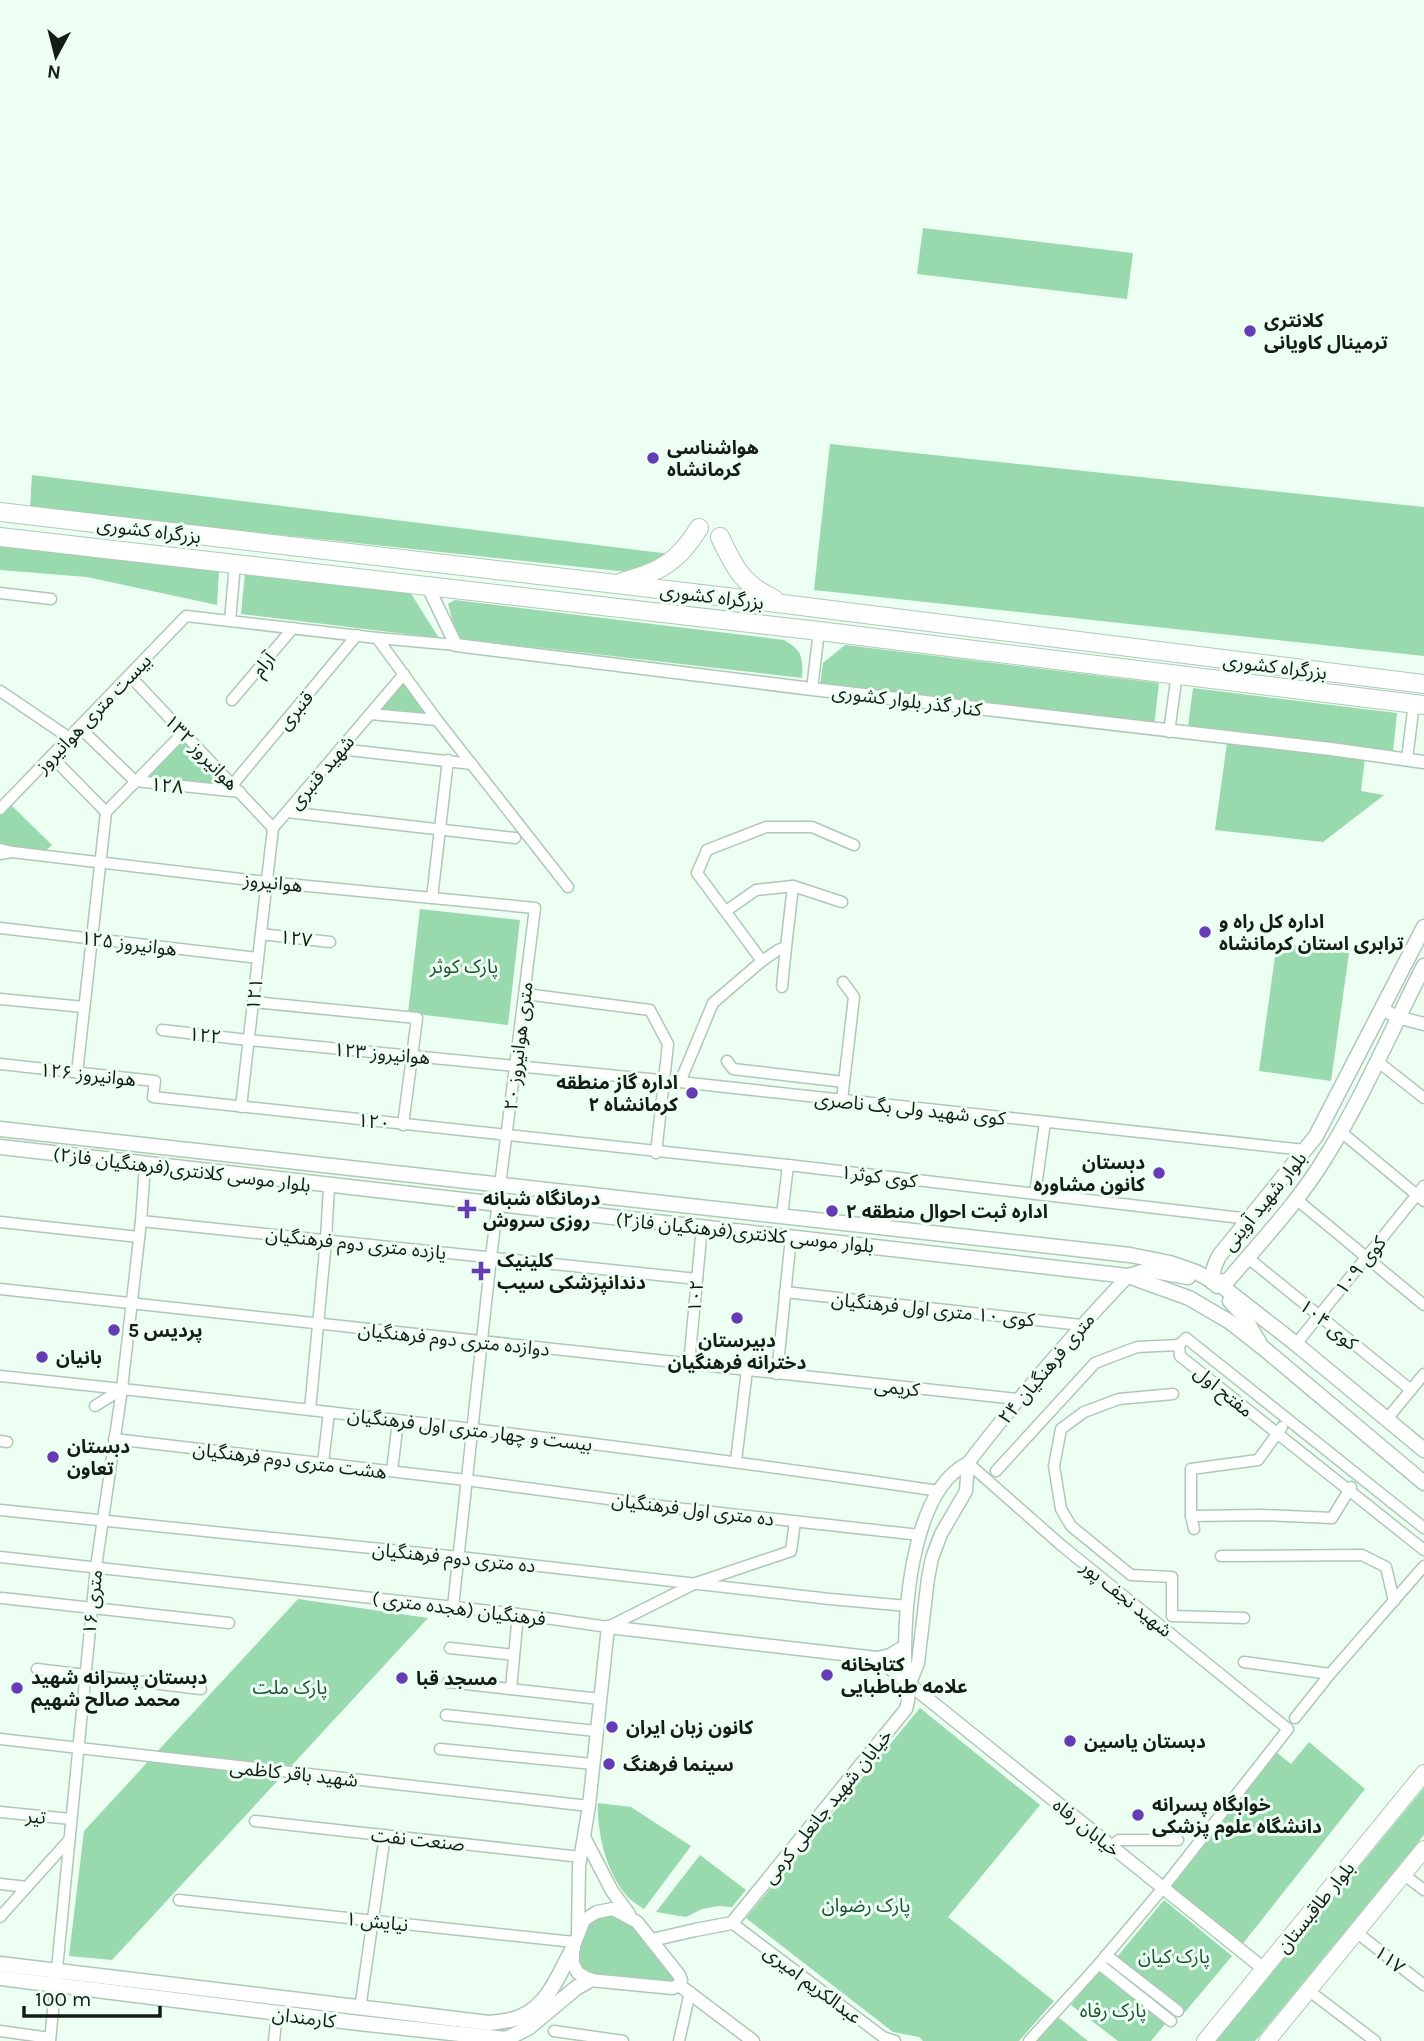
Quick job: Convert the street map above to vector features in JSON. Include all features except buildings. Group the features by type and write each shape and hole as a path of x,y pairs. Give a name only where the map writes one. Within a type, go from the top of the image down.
{"highway":[{"name":"بزرگراه کشوری","path":"0,512 744,599 1424,684"},
{"path":"604,583 623,582 647,575 671,563 691,542 699,528"},
{"name":"بزرگراه کشوری","path":"0,537 819,631 1419,704"},
{"path":"720,537 735,568 748,584 758,592 787,605"},
{"path":"669,614 677,610 680,602 672,591"},
{"path":"738,622 732,609 744,599"}],"main road":[{"name":"بلوار شهید آوینی","path":"1424,927 1316,1136 1219,1256 1212,1271 1214,1283 1227,1281 1248,1258 1325,1159 1424,967"},
{"name":"بلوار موسی کلانتری(فرهنگیان فاز۲)","path":"0,1129 1130,1255 1170,1263 1196,1272 1236,1296 1424,1450"},
{"name":"بلوار موسی کلانتری(فرهنگیان فاز۲)","path":"0,1147 1128,1276 1180,1294 1230,1322 1424,1483"},
{"path":"1128,1276 1149,1270 1214,1283 1243,1315 1262,1347"},
{"name":"بلوار طاقبستان","path":"1205,2041 1424,1773"},
{"path":"1267,2041 1424,1849"},
{"name":"کارمندان","path":"0,1964 56,1978 277,2013 489,2023 523,2016 547,1997 575,1942"},
{"name":"کارمندان","path":"0,1978 56,1978 360,2016 506,2040 528,2028 576,1988 590,1980"}],"street":[{"path":"235,564 230,621 456,645"},
{"path":"427,585 456,645"},
{"path":"0,593 51,599"},
{"name":"بیست متری هوانیروز","path":"3,800 51,756 186,616 230,621"},
{"name":"آرام","path":"232,700 293,628"},
{"path":"813,689 819,631"},
{"name":"قنبری","path":"237,788 356,635"},
{"path":"377,638 437,720 568,887"},
{"name":"کنار گذر بلوار کشوری","path":"456,645 1424,762"},
{"name":"شهید قنبری","path":"267,882 273,828 404,674"},
{"path":"1169,732 1177,674"},
{"name":"هوانیروز ۱۳۲","path":"130,676 273,828"},
{"path":"0,691 68,737"},
{"path":"1407,759 1419,704"},
{"path":"370,714 437,720"},
{"path":"79,727 135,781"},
{"path":"77,1073 106,812 183,733"},
{"path":"340,749 472,764"},
{"path":"51,756 106,812"},
{"path":"432,898 449,761"},
{"name":"۱۲۸","path":"135,781 237,788"},
{"path":"287,812 515,838"},
{"path":"762,961 697,873 707,850 766,827 812,827 855,845"},
{"name":"هوانیروز","path":"4,852 267,882 536,908"},
{"name":"۱۲۱","path":"241,1107 267,882"},
{"path":"726,911 756,890 793,886 842,902"},
{"path":"782,987 793,886"},
{"name":"۲۰ متری هوانیروز","path":"453,1607 471,1429 536,908"},
{"name":"هوانیروز ۱۲۵","path":"0,928 258,958"},
{"name":"۱۲۷","path":"261,934 330,942"},
{"path":"680,1082 713,1003 762,961 786,947"},
{"path":"842,1100 854,997 843,982"},
{"path":"525,994 650,1010 668,1044 656,1153"},
{"path":"0,999 84,1007"},
{"name":"۱۲۳ هوانیروز","path":"253,1002 417,1018 412,1056"},
{"path":"1382,1009 1397,1017 1424,1024"},
{"name":"۱۲۲","path":"162,1030 248,1040"},
{"name":"۱۲۳ هوانیروز","path":"248,1040 515,1066"},
{"path":"403,1125 412,1056"},
{"path":"727,1061 733,1069 844,1082"},
{"path":"1377,1061 1424,1098"},
{"name":"هوانیروز ۱۲۶","path":"0,1064 155,1081 153,1097 241,1107"},
{"name":"کوی شهید ولی بگ ناصری","path":"515,1066 1305,1150"},
{"name":"۱۲۰","path":"241,1107 508,1136"},
{"path":"1035,1194 1045,1122"},
{"path":"1340,1131 1422,1194"},
{"name":"کوی کوثر۱","path":"508,1136 788,1165 1250,1219"},
{"name":"۱۶ متری","path":"50,2039 96,1567 122,1389 145,1165"},
{"path":"782,1216 788,1165"},
{"path":"310,1410 329,1185"},
{"name":"کوی ۱۰۹","path":"1296,1343 1422,1194"},
{"path":"1296,1199 1424,1305"},
{"name":"یازده متری دوم فرهنگیان","path":"141,1221 697,1279"},
{"path":"0,1222 139,1237"},
{"name":"۱۰۲","path":"689,1364 702,1227"},
{"path":"777,1374 791,1237"},
{"name":"کوی ۱۰۴","path":"1248,1258 1411,1390"},
{"name":"۲۴ متری فرهنگیان","path":"909,1684 905,1664 908,1606 915,1551 928,1510 949,1477 958,1468 968,1464 1017,1399 1128,1276"},
{"name":"دوازده متری دوم فرهنگیان","path":"0,1289 777,1374"},
{"name":"کوی ۱۰ متری اول فرهنگیان","path":"785,1292 1081,1325"},
{"name":"مفتح اول","path":"1424,1528 1185,1338 1179,1345 1180,1356 1424,1550"},
{"path":"996,1471 1095,1363 1137,1347 1179,1345"},
{"path":"736,1461 747,1370"},
{"name":"کریمی","path":"777,1374 1017,1399"},
{"path":"1387,1419 1424,1374"},
{"name":"بیست و چهار متری اول فرهنگیان","path":"0,1376 736,1461 939,1492"},
{"path":"95,1406 122,1389"},
{"path":"1173,1394 1119,1399 1084,1412 1061,1429 1054,1466 1061,1509 1071,1526 1131,1575 1172,1577 1172,1616 1244,1618"},
{"path":"323,1463 329,1412"},
{"path":"1048,1415 1061,1429"},
{"path":"1194,1529 1191,1516 1191,1469 1258,1460 1288,1420"},
{"path":"392,1471 398,1421"},
{"name":"هشت متری دوم فرهنگیان","path":"114,1439 466,1480"},
{"name":"۲۴ متری فرهنگیان","path":"909,1684 918,1663 932,1558 941,1534 966,1491 968,1464"},
{"name":"شهید نجف پور","path":"968,1464 1061,1545 1288,1728 1163,1888"},
{"path":"1191,1516 1332,1518 1349,1490 1361,1478"},
{"name":"ده متری اول فرهنگیان","path":"466,1480 684,1509 920,1535"},
{"name":"ده متری دوم فرهنگیان","path":"0,1510 908,1606"},
{"path":"753,2041 684,1989 590,1980 578,1973 573,1964 581,1857 608,1627 696,1583 792,1551 795,1522"},
{"path":"1221,1556 1362,1555 1385,1567 1394,1601"},
{"name":"فرهنگیان (هجده متری )","path":"0,1557 518,1614 877,1658"},
{"path":"1295,1718 1424,1566"},
{"path":"2,1598 229,1623"},
{"path":"511,1689 518,1614"},
{"path":"877,1658 890,1655 905,1646"},
{"path":"450,1648 514,1655"},
{"path":"877,1658 909,1684"},
{"path":"1244,1662 1330,1674"},
{"path":"37,1669 201,1689"},
{"path":"448,1682 600,1699"},
{"name":"خیابان رفاه","path":"909,1684 1264,1969"},
{"name":"خیابان شهید جانعلی کرمی","path":"732,1923 906,1709 910,1697 909,1684"},
{"path":"446,1715 596,1731"},
{"name":"شهید باقر کاظمی","path":"0,1740 589,1806"},
{"path":"440,1749 593,1765"},
{"name":"تیر","path":"0,1812 71,1819"},
{"name":"صنعت نفت","path":"256,1821 581,1857"},
{"path":"360,2016 385,1835"},
{"path":"585,1839 612,1891 631,1917"},
{"path":"0,1917 69,1840"},
{"path":"1111,1846 1119,1840 1178,1840"},
{"path":"1404,1874 1424,1890"},
{"path":"0,1884 27,1887"},
{"path":"1029,2041 1163,1888"},
{"name":"نیایش ۱","path":"179,1900 575,1942"},
{"path":"575,1942 584,1920 597,1912 613,1909 638,1922 681,1980 684,1989 679,2041"},
{"path":"652,1940 732,1923"},
{"name":"عبدالکریم امیری","path":"732,1923 883,2037 895,2041"},
{"name":"۱۱۷","path":"1356,1933 1424,1985"},
{"path":"1103,1959 1178,2011"},
{"path":"1103,1959 1171,2021"},
{"path":"1308,1990 1375,2041"},
{"path":"274,2041 277,2013"},
{"path":"0,2031 50,2039"},
{"path":"554,2031 623,2041"}],"green space":[{"path":"923,228 1133,253 1127,299 917,274"},
{"path":"830,444 1424,507 1424,656 814,590"},
{"path":"32,475 670,554 637,573 30,508"},
{"path":"0,544 219,571 217,605 87,577 0,570"},
{"path":"245,573 410,592 439,638 241,614"},
{"path":"455,600 784,640 795,647 800,655 802,678 457,638 448,604"},
{"path":"845,645 1159,683 1154,727 820,686 823,663"},
{"path":"403,681 429,716 376,711"},
{"path":"1193,688 1397,713 1393,752 1188,726"},
{"path":"184,738 233,788 142,779"},
{"path":"1227,743 1365,758 1361,791 1384,795 1323,842 1215,830"},
{"path":"10,804 52,845 44,852 11,849 0,844 0,814"},
{"name":"پارک کوثر","path":"420,909 520,920 508,1025 408,1013"},
{"path":"1277,943 1349,953 1331,1081 1259,1071"},
{"name":"پارک ملت","path":"298,1599 428,1618 112,1960 69,1956 84,1831"},
{"name":"پارک رضوان","path":"920,1708 1040,1805 948,1917 1054,2001 1019,2041 923,2041 919,2037 893,2032 746,1918"},
{"path":"1309,1742 1365,1789 1241,1946 1171,1888 1276,1752 1291,1764"},
{"path":"1424,1788 1424,1835 1255,2041 1216,2041"},
{"path":"598,1803 631,1807 691,1846 644,1909 627,1896 613,1876 601,1839"},
{"path":"700,1855 746,1890 732,1907 702,1909 686,1917 656,1912"},
{"name":"پارک کیان","path":"1164,1900 1232,1956 1185,2012 1117,1957"},
{"path":"612,1911 631,1919 678,1977 677,1983 592,1979 581,1972 575,1949 587,1922"},
{"name":"پارک رفاه","path":"1099,1971 1166,2023 1151,2041 1118,2041 1071,2005"},
{"path":"1058,2017 1088,2041 1037,2041"}],"place":[{"name":"کلانتری ترمینال کاویانی","path":"1250,331"},
{"name":"هواشناسی کرمانشاه","path":"653,458"},
{"name":"اداره کل راه و ترابری استان کرمانشاه","path":"1205,932"},
{"name":"اداره گاز منطقه ۲ کرمانشاه","path":"692,1093"},
{"name":"دبستان کانون مشاوره","path":"1159,1173"},
{"name":"درمانگاه شبانه روزی سروش","path":"467,1209"},
{"name":"اداره ثبت احوال منطقه ۲","path":"832,1211"},
{"name":"کلینیک دندانپزشکی سیب","path":"481,1271"},
{"name":"دبیرستان دخترانه فرهنگیان","path":"737,1318"},
{"name":"پردیس 5","path":"114,1330"},
{"name":"بانیان","path":"42,1357"},
{"name":"دبستان تعاون","path":"53,1457"},
{"name":"کتابخانه علامه طباطبایی","path":"827,1675"},
{"name":"مسجد قبا","path":"402,1678"},
{"name":"دبستان پسرانه شهید محمد صالح شهیم","path":"17,1688"},
{"name":"کانون زبان ایران","path":"612,1727"},
{"name":"دبستان یاسین","path":"1070,1741"},
{"name":"سینما فرهنگ","path":"609,1764"},
{"name":"خوابگاه پسرانه دانشگاه علوم پزشکی","path":"1138,1815"}]}
